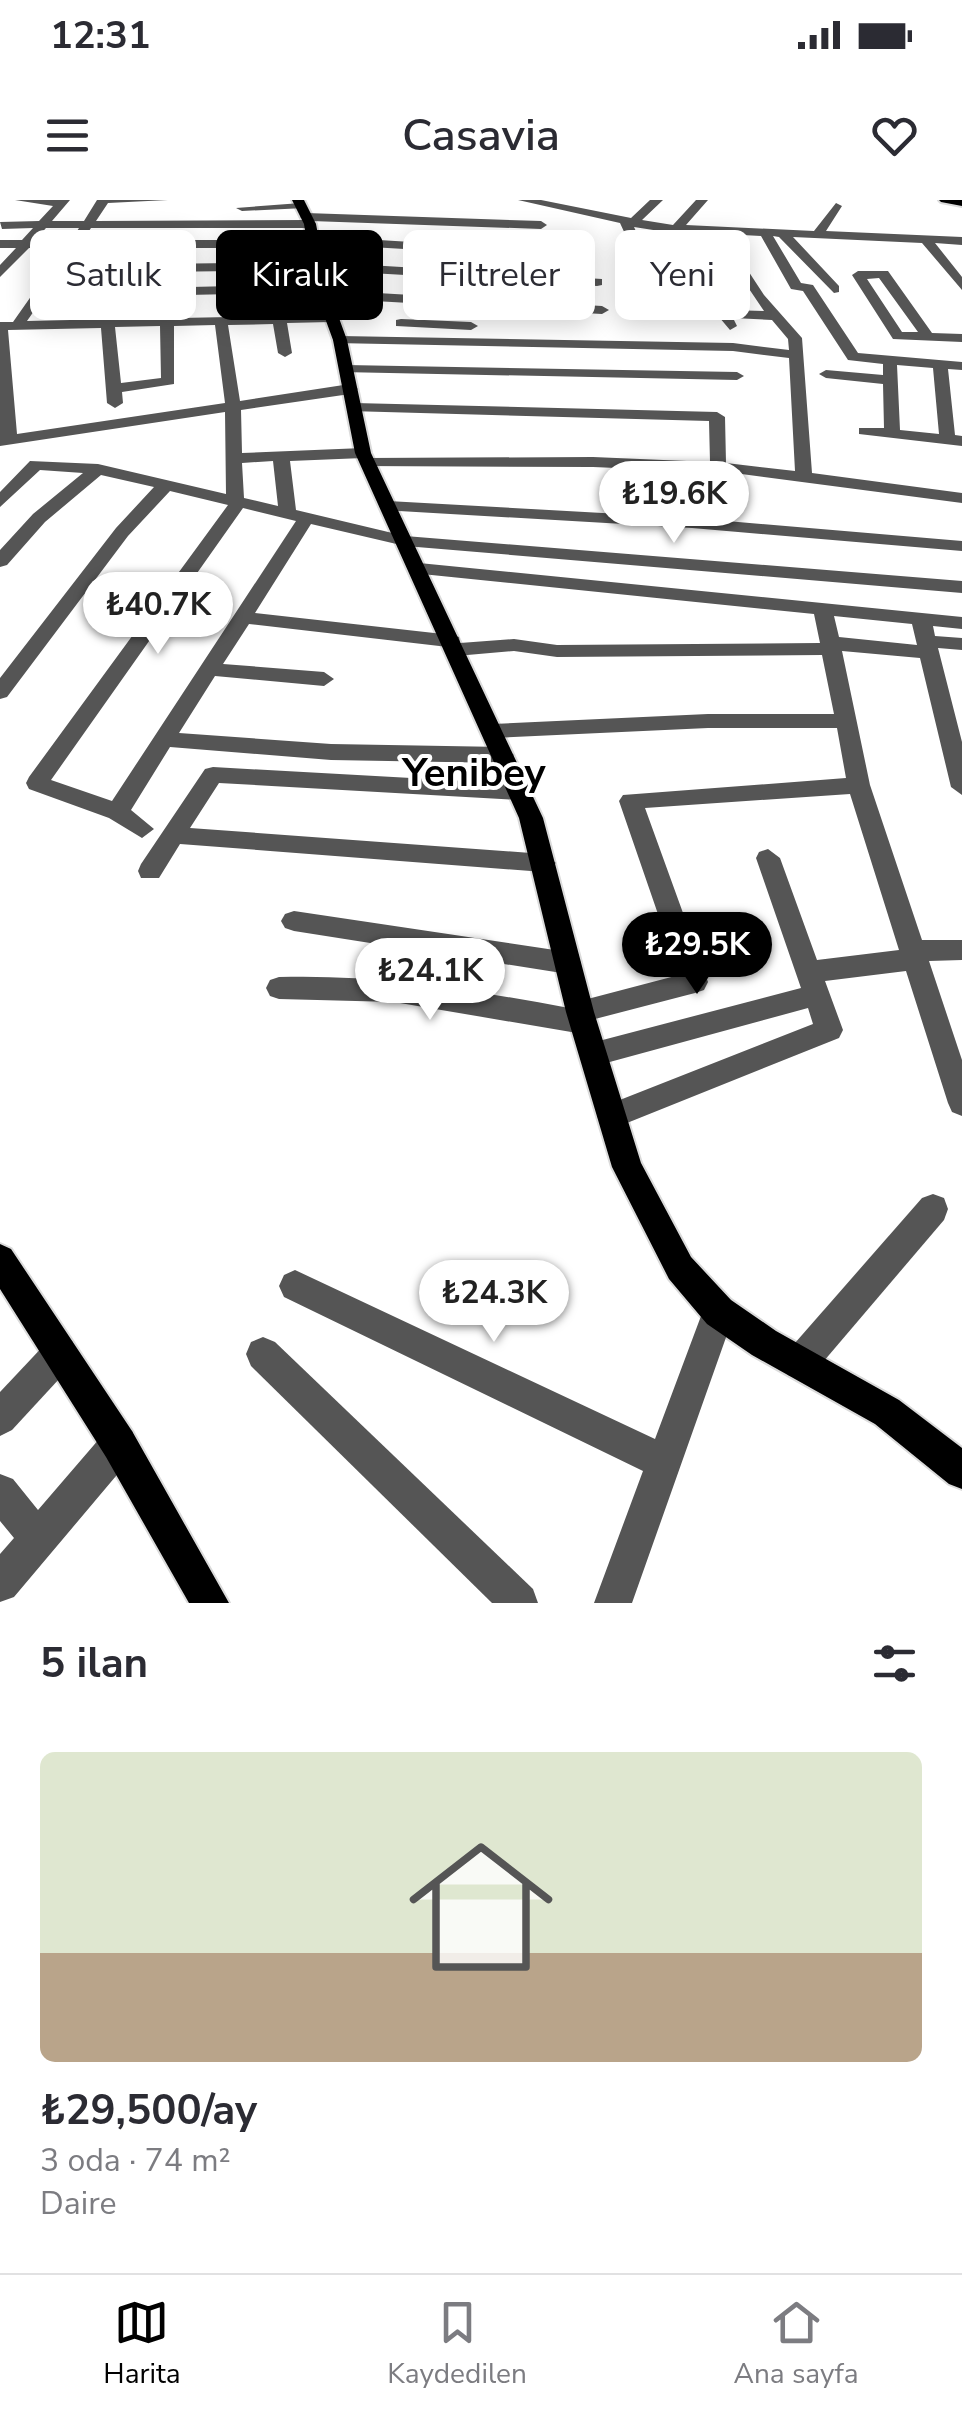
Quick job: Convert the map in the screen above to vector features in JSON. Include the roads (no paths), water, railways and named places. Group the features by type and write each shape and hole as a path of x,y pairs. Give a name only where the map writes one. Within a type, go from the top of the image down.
{"main road":[{"path":"945,200 962,204"},
{"path":"332,320 365,458 520,792 544,863 581,1017 627,1167 680,1268 719,1312 887,1412 962,1471"},
{"path":"0,1260 119,1444 210,1603"}],"street":[{"path":"20,200 62,202"},
{"path":"3,221 28,200"},
{"path":"84,230 104,200 162,200"},
{"path":"524,200 562,209 577,207 598,217 628,223 714,230"},
{"path":"598,217 618,200"},
{"path":"628,223 658,200"},
{"path":"673,228 702,200"},
{"path":"0,273 62,202"},
{"path":"539,204 542,230"},
{"path":"819,233 836,206"},
{"path":"98,214 216,238"},
{"path":"3,221 87,226 216,244"},
{"path":"628,223 667,311 728,322 775,316"},
{"path":"383,248 541,225"},
{"path":"673,228 728,322"},
{"path":"750,231 819,233 875,255 928,337"},
{"path":"764,231 796,286 808,288 853,357 962,366"},
{"path":"781,232 834,289"},
{"path":"925,239 962,286"},
{"path":"962,242 925,239 875,255 858,275 898,336 962,338"},
{"path":"0,244 30,246"},
{"path":"383,264 597,282"},
{"path":"383,270 602,310"},
{"path":"595,274 613,346 615,373"},
{"path":"383,280 581,346 796,349 812,342"},
{"path":"750,281 796,349 804,477"},
{"path":"30,297 6,326 5,440 350,389 615,373 737,376"},
{"path":"116,320 116,423"},
{"path":"6,326 222,320 233,406 237,502 36,783 117,812 142,829"},
{"path":"280,320 285,353"},
{"path":"114,389 169,382 167,322"},
{"path":"401,324 580,331 581,346"},
{"path":"829,342 846,342"},
{"path":"890,360 892,434"},
{"path":"864,431 955,440 940,364"},
{"path":"826,374 890,380"},
{"path":"350,389 717,417 718,468"},
{"path":"560,462 563,437"},
{"path":"117,812 242,617 297,517 282,457"},
{"path":"234,458 718,468 962,498"},
{"path":"0,502 36,465 98,469 405,541 962,587"},
{"path":"0,560 39,518 98,469"},
{"path":"0,477 28,477"},
{"path":"0,692 122,532 166,486"},
{"path":"388,506 692,523 962,546"},
{"path":"419,570 962,623"},
{"path":"823,609 859,784 962,1103"},
{"path":"242,617 454,646 514,645 557,651 962,644"},
{"path":"921,618 962,787"},
{"path":"210,669 324,679"},
{"path":"167,739 331,752 498,743 708,720 849,721"},
{"path":"150,871 212,774 520,792"},
{"path":"279,988 337,984 581,1017 695,982 631,801 859,784"},
{"path":"187,837 544,863"},
{"path":"612,1116 829,1030 768,858"},
{"path":"294,920 568,964"},
{"path":"594,1054 811,983 913,955 962,950"},
{"path":"800,1363 933,1209"},
{"path":"295,1286 664,1462"},
{"path":"613,1603 719,1312"},
{"path":"0,1418 60,1353"},
{"path":"263,1354 518,1603"},
{"path":"0,1583 119,1444"},
{"path":"0,1492 38,1539"}],"district":[{"name":"Yenibey","path":"474,772"}]}
